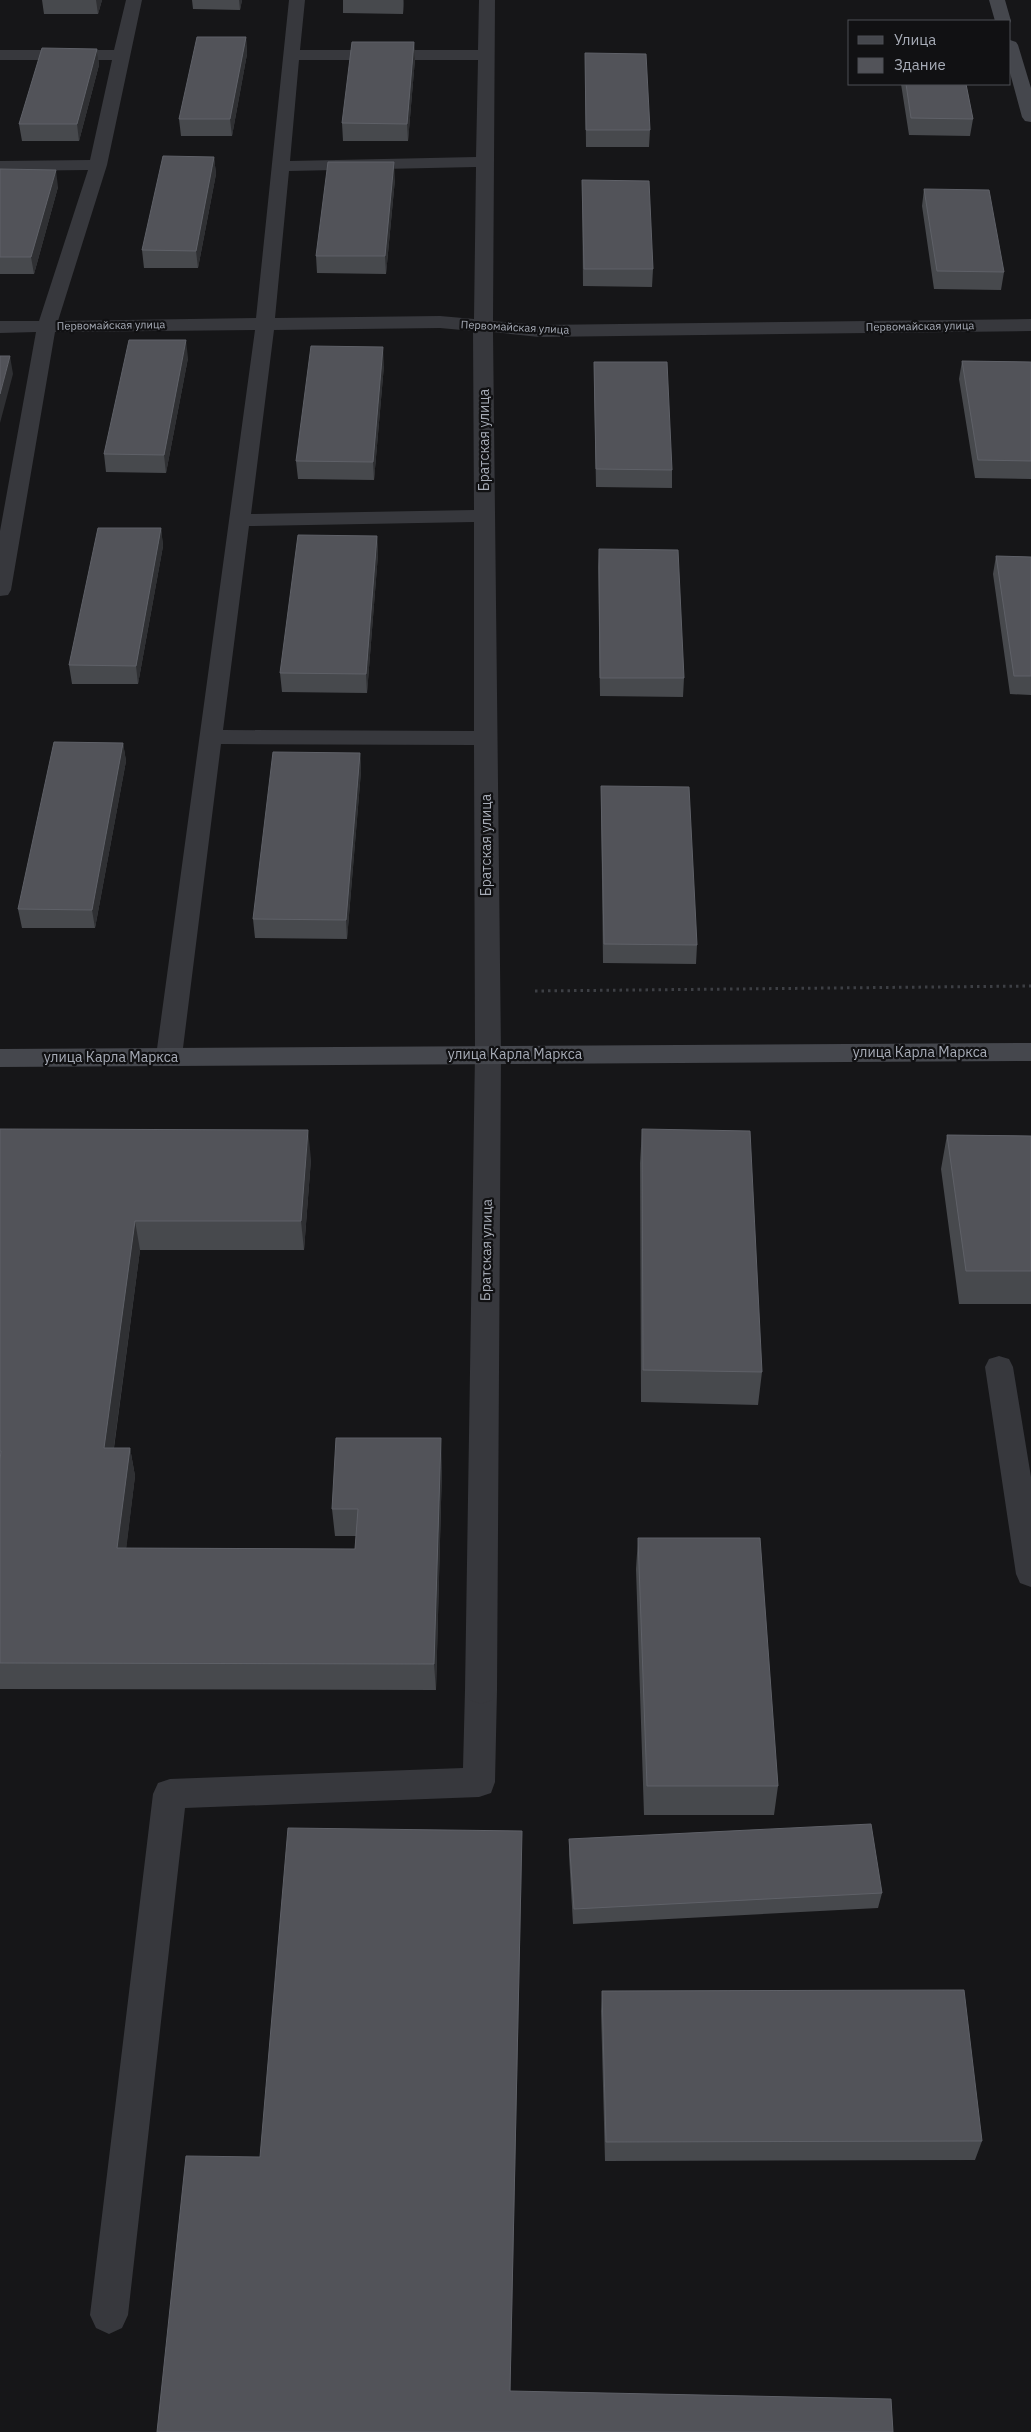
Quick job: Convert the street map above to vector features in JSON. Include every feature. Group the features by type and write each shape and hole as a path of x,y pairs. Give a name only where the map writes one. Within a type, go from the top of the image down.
{"main road":[{"path":"997,0 1003,20"},
{"path":"1011,47 1031,117"},
{"name":"улица Карла Маркса","path":"0,1058 1031,1052"}],"street":[{"path":"0,590 6,525 47,326 98,165 134,0"},
{"path":"169,1056 264,324 297,0"},
{"name":"Братская улица","path":"109,2315 170,1794 479,1782 482,1690 488,1054 483,327 487,0"},
{"path":"0,55 121,55"},
{"path":"292,55 486,55"},
{"path":"281,166 485,162"},
{"path":"0,166 98,165"},
{"name":"Первомайская улица","path":"0,326 440,322 483,327 539,330 1031,325"},
{"path":"238,520 484,516"},
{"path":"211,737 486,738"},
{"path":"1000,1367 1024,1489 1031,1574"}],"path":[{"path":"487,991 1031,986"}],"building":[{"path":"197,37 246,37 230,119 179,119"},
{"path":"352,42 414,42 407,124 342,123"},
{"path":"42,48 97,49 77,124 19,124"},
{"path":"585,53 646,54 650,130 586,130"},
{"path":"906,85 966,85 973,119 911,118"},
{"path":"163,156 214,157 196,251 142,250"},
{"path":"328,162 394,162 385,256 316,256"},
{"path":"0,169 56,170 31,257 0,257"},
{"path":"582,180 649,181 653,269 584,269"},
{"path":"924,189 989,190 1004,272 937,271"},
{"path":"129,340 186,340 164,455 104,454"},
{"path":"311,346 383,347 373,462 296,461"},
{"path":"0,356 10,356 0,394"},
{"path":"962,361 1031,362 1031,461 978,460"},
{"path":"594,362 667,362 672,470 596,469"},
{"path":"98,528 161,528 136,666 69,665"},
{"path":"298,535 377,536 366,674 280,673"},
{"path":"599,549 678,550 684,678 600,678"},
{"path":"996,556 1031,557 1031,676 1014,676"},
{"path":"54,742 123,743 92,910 18,909"},
{"path":"273,752 360,753 346,920 253,919"},
{"path":"601,786 689,787 697,945 604,944"},
{"path":"0,1129 308,1130 301,1221 135,1221 104,1448 130,1448 117,1548 355,1549 358,1509 332,1509 336,1438 441,1438 434,1664 0,1663"},
{"path":"642,1129 750,1131 762,1372 643,1370"},
{"path":"947,1135 1031,1136 1031,1271 966,1271"},
{"path":"638,1538 760,1538 778,1786 647,1786"},
{"path":"871,1824 882,1893 574,1909 569,1839"},
{"path":"288,1828 522,1831 510,2391 891,2399 893,2432 157,2432 186,2156 260,2157"},
{"path":"964,1990 982,2141 606,2142 602,1991"}]}
